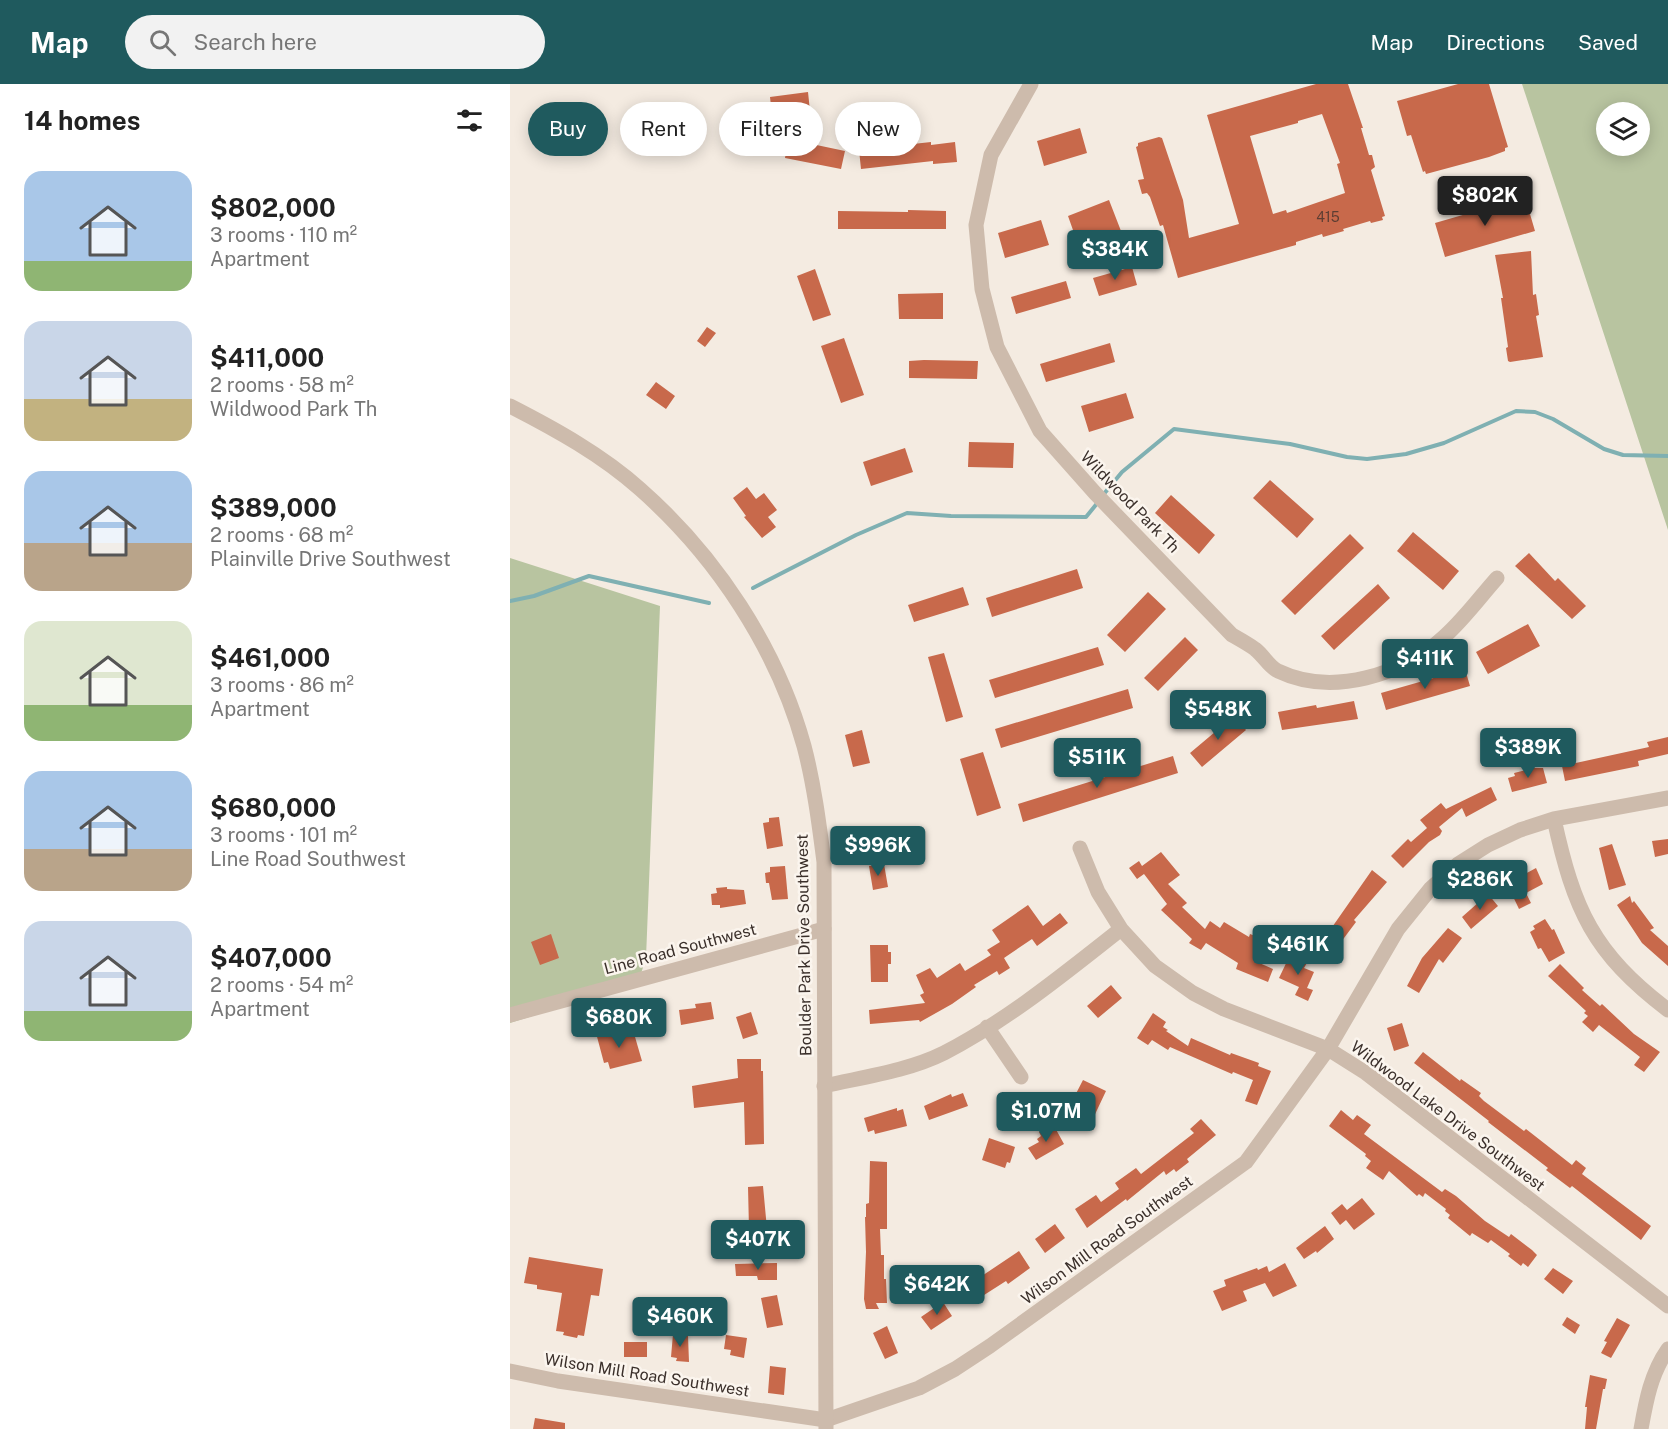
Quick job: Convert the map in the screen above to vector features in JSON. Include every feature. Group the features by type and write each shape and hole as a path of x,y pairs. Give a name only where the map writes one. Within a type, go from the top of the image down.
{"street":[{"name":"Wildwood Park Th","path":"1031,84 991,154 976,225 982,289 997,347 1040,431 1095,493 1232,635 1256,649 1275,670 1291,677 1321,682 1357,681 1391,672 1444,638 1497,578"},
{"name":"Boulder Park Drive Southwest","path":"510,406 542,422 603,461 639,487 678,525 715,570 756,632 784,690 804,745 814,790 824,862 826,1424"},
{"name":"Wilson Mill Road Southwest","path":"510,1371 558,1381 826,1424 894,1398 955,1369 1246,1162 1328,1049 1398,929 1431,888 1458,864 1488,845 1520,830 1554,819 1668,798"},
{"path":"1554,819 1565,870 1574,897 1591,930 1612,960 1647,994 1668,1010"},
{"name":"Wildwood Lake Drive Southwest","path":"1080,848 1098,892 1121,928 1155,966 1194,993 1224,1009 1328,1049 1366,1072 1668,1306"},
{"path":"824,1086 909,1065 943,1053 1039,992 1121,928"},
{"name":"Line Road Southwest","path":"510,1016 824,929"},
{"path":"987,1027 1021,1077"},
{"path":"1641,1429 1648,1391 1668,1349"}],"green space":[{"path":"1522,84 1668,84 1668,530"},
{"path":"510,558 660,606 646,958 638,983 510,1023"}],"building":[{"path":"1316,84 1348,84 1363,128 1361,128 1369,155 1372,155 1375,167 1371,170 1385,216 1382,217 1383,220 1371,223 1370,221 1323,237 1322,234 1296,242 1296,245 1178,278 1163,225 1160,226 1150,197 1147,193 1142,194 1138,180 1144,179 1136,147 1138,143 1162,138 1183,200 1189,238 1239,224 1207,115","holes":["1322,114 1340,163 1337,164 1345,193 1287,213 1286,210 1273,214 1250,136"]},
{"path":"1458,84 1489,84 1508,147 1505,151 1489,157 1426,174 1425,171 1423,172 1411,135 1407,136 1397,101"},
{"path":"808,92 809,102 771,102 770,97"},
{"path":"1080,128 1087,153 1044,166 1037,141"},
{"path":"931,142 931,145 955,142 957,162 933,164 933,161 861,169 860,156 921,156 921,143"},
{"path":"823,146 835,149 835,156 844,156 841,169 785,158 785,156 823,156"},
{"path":"1525,197 1535,231 1445,257 1435,223"},
{"path":"1109,200 1121,231 1079,247 1068,216"},
{"path":"908,210 946,211 946,229 838,229 838,211 908,212"},
{"path":"1041,220 1049,245 1005,258 998,233"},
{"path":"1531,251 1533,295 1536,294 1539,315 1536,316 1543,357 1510,362 1506,348 1508,347 1501,298 1503,298 1495,255"},
{"path":"1132,267 1137,285 1099,296 1093,278"},
{"path":"815,269 831,315 813,321 797,276"},
{"path":"1066,281 1071,298 1016,314 1011,297"},
{"path":"943,293 943,319 899,319 898,294"},
{"path":"707,327 716,333 705,347 697,341"},
{"path":"844,338 864,395 841,403 821,346"},
{"path":"1110,343 1115,362 1046,382 1040,364"},
{"path":"909,361 978,361 977,379 909,378"},
{"path":"656,382 675,396 666,409 646,395"},
{"path":"1126,393 1134,418 1089,432 1081,406"},
{"path":"969,442 1014,443 1013,468 968,467"},
{"path":"905,448 913,472 871,486 863,462"},
{"path":"1270,480 1314,519 1297,538 1253,498"},
{"path":"747,487 756,499 764,493 777,510 768,517 776,527 762,538 744,517 746,516 733,498"},
{"path":"1171,495 1215,535 1199,554 1155,513"},
{"path":"1413,532 1459,571 1443,590 1397,551"},
{"path":"1350,534 1364,548 1295,615 1281,601"},
{"path":"1529,553 1555,581 1558,578 1586,606 1572,619 1515,566"},
{"path":"1077,569 1083,588 992,617 986,598"},
{"path":"1378,584 1390,598 1334,650 1321,636"},
{"path":"963,587 969,605 914,622 908,605"},
{"path":"1148,592 1166,609 1125,652 1107,635"},
{"path":"1528,624 1540,646 1488,674 1476,652"},
{"path":"1185,637 1198,650 1158,691 1144,678"},
{"path":"1098,647 1104,665 995,698 989,680"},
{"path":"944,653 963,717 946,722 928,657"},
{"path":"1465,669 1470,686 1386,710 1381,693"},
{"path":"1128,689 1133,708 1001,748 995,729"},
{"path":"1354,701 1358,719 1282,730 1278,712"},
{"path":"1234,716 1246,730 1202,767 1190,753"},
{"path":"862,730 870,763 853,767 845,735"},
{"path":"1668,737 1668,754 1638,761 1639,766 1565,781 1562,766 1649,747 1647,742"},
{"path":"983,752 1001,808 977,816 960,759"},
{"path":"1173,756 1178,773 1023,822 1018,804"},
{"path":"1543,768 1547,783 1512,792 1508,778 1515,776 1514,773"},
{"path":"1491,787 1497,800 1466,817 1462,808 1439,827 1442,831 1440,835 1429,842 1403,868 1391,856 1408,839 1411,842 1427,828 1420,820 1441,803 1446,809"},
{"path":"779,817 783,846 767,849 763,823 769,822 769,818"},
{"path":"1668,839 1668,854 1655,857 1652,841"},
{"path":"1612,844 1626,885 1609,890 1599,848"},
{"path":"1161,852 1180,875 1168,884 1187,903 1182,907 1205,929 1210,921 1220,928 1224,922 1249,937 1250,934 1266,940 1257,962 1273,969 1268,982 1236,969 1238,963 1206,943 1201,950 1189,943 1192,939 1161,910 1167,904 1144,874 1137,879 1129,868 1139,861 1142,866"},
{"path":"884,864 888,887 873,890 869,866"},
{"path":"785,866 788,899 772,900 765,873 770,872 770,867"},
{"path":"1536,868 1543,884 1526,893 1531,903 1519,909 1507,884"},
{"path":"1372,870 1387,882 1354,920 1356,922 1341,942 1328,933"},
{"path":"727,887 727,889 744,890 746,904 720,908 720,905 712,905 711,894 717,893 716,888"},
{"path":"1488,894 1498,906 1471,929 1462,917"},
{"path":"1630,896 1632,903 1634,901 1654,928 1650,930 1668,946 1668,966 1642,943 1617,905"},
{"path":"1028,905 1043,926 1060,913 1068,923 1037,946 1032,939 1004,958 1010,968 999,975 997,971 974,985 976,987 952,1004 920,1022 919,1020 870,1024 869,1010 925,1003 920,995 924,993 916,975 930,968 937,978 960,963 965,971 991,955 987,950 1000,942 992,930"},
{"path":"1545,919 1552,930 1554,929 1565,953 1549,962 1541,948 1538,949 1530,932 1535,929 1533,926"},
{"path":"1448,928 1462,938 1443,963 1439,959 1419,993 1407,986 1422,958"},
{"path":"551,934 559,958 540,965 531,942"},
{"path":"870,945 888,945 888,952 891,952 891,964 888,964 888,982 871,982"},
{"path":"1291,953 1308,961 1304,968 1314,972 1307,988 1313,990 1308,1001 1295,995 1299,987 1279,978"},
{"path":"1560,964 1584,988 1582,990 1600,1006 1602,1004 1634,1034 1660,1052 1644,1072 1634,1065 1640,1057 1599,1025 1593,1032 1582,1022 1588,1016 1584,1013 1586,1011 1548,976"},
{"path":"1111,985 1122,998 1098,1018 1087,1006"},
{"path":"711,1002 714,1019 681,1025 679,1010 696,1008 695,1004"},
{"path":"751,1012 758,1034 743,1039 736,1017"},
{"path":"1153,1013 1166,1022 1163,1027 1168,1030 1166,1031 1188,1046 1191,1038 1230,1055 1231,1053 1259,1063 1258,1066 1271,1071 1257,1105 1245,1101 1253,1080 1233,1072 1232,1074 1170,1047 1168,1050 1152,1040 1148,1045 1137,1038"},
{"path":"1402,1023 1409,1046 1394,1051 1387,1028"},
{"path":"609,1029 611,1036 633,1030 642,1061 610,1069 608,1062 604,1063 596,1033"},
{"path":"1423,1052 1460,1081 1461,1079 1481,1093 1479,1096 1484,1101 1524,1131 1526,1129 1572,1165 1576,1160 1586,1168 1582,1174 1651,1226 1641,1240 1572,1186 1570,1188 1546,1170 1548,1168 1414,1063"},
{"path":"737,1059 761,1059 764,1144 745,1145 744,1102 694,1108 692,1086 738,1078"},
{"path":"1083,1080 1106,1091 1089,1127 1065,1115"},
{"path":"963,1093 968,1106 929,1120 924,1106 951,1094 952,1097"},
{"path":"897,1108 897,1111 903,1109 907,1126 875,1134 874,1130 868,1132 864,1118"},
{"path":"1341,1110 1353,1120 1357,1115 1371,1125 1364,1134 1442,1192 1445,1189 1456,1196 1485,1221 1509,1237 1511,1234 1532,1250 1537,1255 1528,1267 1523,1263 1521,1266 1508,1256 1510,1254 1491,1240 1488,1243 1472,1233 1470,1236 1448,1218 1450,1215 1445,1211 1446,1209 1425,1193 1423,1197 1419,1194 1417,1196 1389,1171 1383,1180 1366,1168 1371,1161 1365,1156 1366,1154 1329,1126"},
{"path":"1201,1119 1216,1135 1187,1159 1189,1162 1176,1172 1174,1169 1166,1175 1164,1171 1127,1201 1126,1199 1087,1228 1075,1209 1096,1195 1101,1202 1119,1189 1115,1183 1136,1168 1141,1174 1194,1133 1190,1129"},
{"path":"1053,1124 1064,1144 1036,1160 1028,1148 1039,1142 1037,1139 1041,1136 1039,1132"},
{"path":"989,1138 1015,1147 1010,1163 1007,1162 1005,1168 982,1160"},
{"path":"870,1161 887,1162 887,1229 880,1229 887,1303 876,1303 879,1309 866,1309 864,1299 865,1217 866,1204 869,1203"},
{"path":"763,1186 767,1229 749,1229 748,1187"},
{"path":"1362,1198 1375,1214 1354,1230 1346,1220 1340,1225 1331,1213 1342,1204 1347,1210"},
{"path":"1055,1224 1065,1238 1045,1253 1035,1239"},
{"path":"1325,1226 1334,1239 1317,1253 1316,1251 1304,1259 1296,1248"},
{"path":"1019,1251 1030,1268 1008,1284 1006,1281 970,1304 961,1290"},
{"path":"529,1257 603,1269 599,1296 591,1295 584,1336 578,1335 577,1338 556,1331 562,1293 537,1289 537,1285 524,1283"},
{"path":"777,1263 777,1280 758,1280 757,1276 736,1276 735,1264"},
{"path":"1285,1263 1297,1286 1273,1297 1265,1283 1243,1291 1247,1301 1222,1311 1213,1291 1226,1286 1224,1280 1267,1266 1269,1272"},
{"path":"1553,1268 1573,1281 1563,1294 1544,1279"},
{"path":"777,1295 783,1325 767,1328 761,1298"},
{"path":"943,1302 952,1316 931,1330 921,1317"},
{"path":"1567,1317 1580,1325 1575,1334 1562,1325"},
{"path":"1617,1318 1630,1325 1611,1358 1601,1353 1607,1342 1604,1341"},
{"path":"887,1326 898,1353 885,1359 873,1333"},
{"path":"673,1334 688,1336 689,1362 676,1361 677,1358 671,1357"},
{"path":"726,1335 747,1338 744,1358 730,1355 731,1350 724,1349"},
{"path":"624,1342 647,1342 647,1357 624,1357"},
{"path":"770,1366 786,1368 784,1395 768,1393"},
{"path":"1590,1375 1607,1379 1596,1429 1585,1429 1587,1407 1585,1407"},
{"path":"535,1418 565,1423 565,1429 533,1429"}],"waterway":[{"path":"1103,495 1122,472 1174,429 1290,444 1347,457 1367,459 1406,454 1444,443 1516,411 1535,412 1553,419 1604,449 1623,455 1668,456"},
{"path":"753,588 856,535 907,513 951,516 1086,517 1099,501"},
{"path":"510,601 534,596 589,576 709,603"}]}
